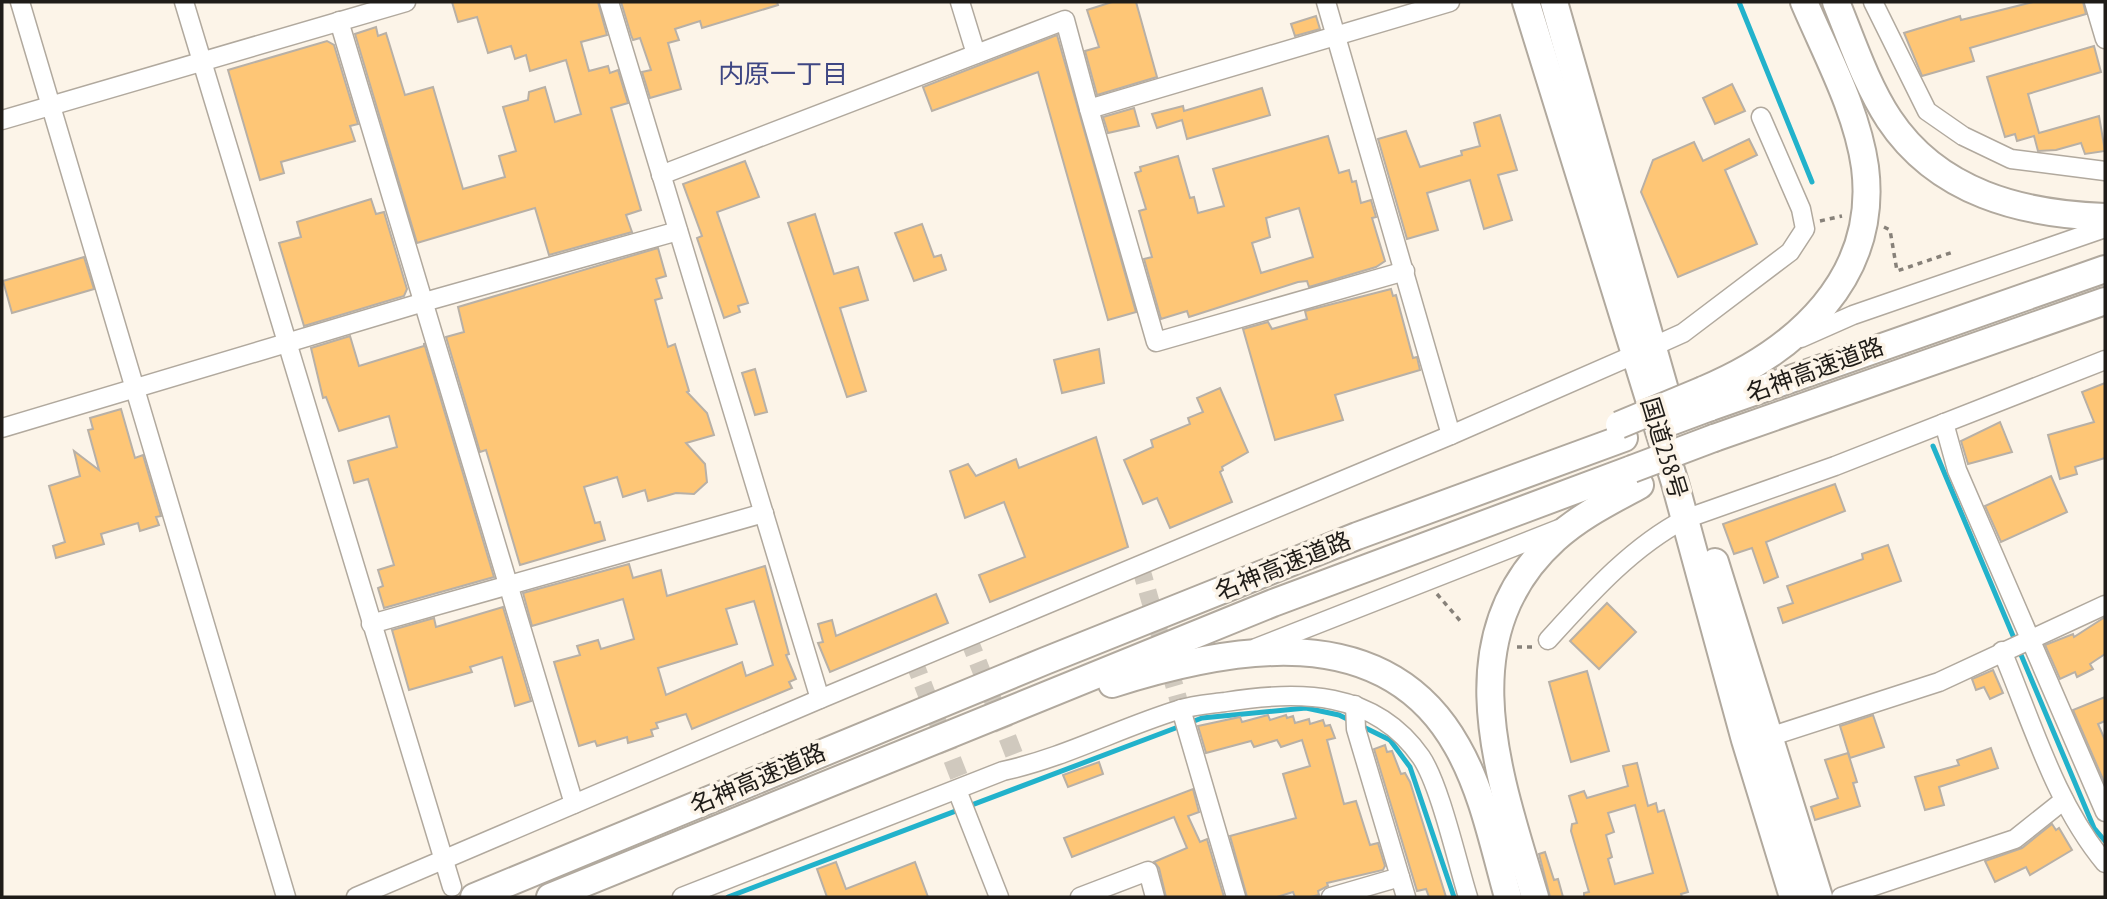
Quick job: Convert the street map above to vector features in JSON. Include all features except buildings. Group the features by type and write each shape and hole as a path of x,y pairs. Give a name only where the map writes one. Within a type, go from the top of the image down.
{"highway":[{"name":"国道258号","path":"1527,2 1644,351"},
{"name":"国道258号","path":"1554,2 1644,351 1692,516 1745,740 1793,897"},
{"path":"1706,399 1734,377 1783,348 1817,316 1848,268 1863,217 1865,168 1852,116 1804,2"},
{"path":"1836,2 1889,120 1928,164 1954,182 2013,206 2045,213 2105,217"},
{"name":"名神高速道路","path":"463,892 1706,399 2105,269"},
{"path":"1535,897 1498,762 1492,726 1490,658 1506,606 1518,584 1554,539 1636,477 1716,446 1847,404 1990,341 2105,301"},
{"name":"名神高速道路","path":"561,893 1248,613 1636,477"},
{"name":"国道258号","path":"1692,516 1769,737 1819,897"},
{"path":"561,893 647,867 1068,699 1156,670 1228,655 1299,652 1357,661 1398,681 1427,704 1458,748 1471,778 1508,897"},
{"path":"1781,857 1783,897"}],"street":[{"path":"20,2 286,897"},
{"path":"184,2 442,862 463,892"},
{"path":"2,120 406,2"},
{"path":"608,2 820,699"},
{"path":"960,2 976,54"},
{"path":"1326,2 1451,436"},
{"path":"1089,109 1450,2"},
{"path":"1873,2 1927,111 1963,136 2011,159 2105,171"},
{"path":"2094,2 2105,39"},
{"path":"661,175 1065,20 1156,342 1405,271"},
{"path":"339,22 574,804"},
{"path":"356,897 820,699 1451,436 1683,333 1790,252 1805,229 1801,209 1761,117"},
{"path":"1783,348 1853,315 2105,228"},
{"path":"2,428 424,302 678,231"},
{"path":"1548,640 1591,591 1667,529 1692,516 1835,466 2105,360"},
{"path":"1944,423 1956,470 2016,645 2064,800 2084,837 2104,856"},
{"path":"371,625 764,513"},
{"path":"1228,655 1260,646 1519,547 1581,519"},
{"path":"1769,737 1939,682 2105,605"},
{"path":"2016,645 2105,812"},
{"path":"682,897 961,802 1184,719 1256,697 1308,695 1356,716 1393,724 1422,759 1468,897"},
{"path":"1356,716 1406,897"},
{"path":"1184,719 1236,897"},
{"path":"1841,897 2015,838 2064,800"},
{"path":"961,802 999,897"},
{"path":"1080,897 1148,871 1155,897"},
{"path":"1331,897 1399,877"}],"path":[{"path":"1878,225 1890,230 1897,271 1952,252"},
{"path":"1432,589 1462,624"},
{"path":"1508,646 1531,648 1548,640"}],"waterway":[{"path":"1739,2 1812,182"},
{"path":"1933,446 2094,828 2105,841"},
{"path":"728,897 1202,718 1306,708 1339,715 1390,740 1410,767 1454,897"}],"tunnel":[{"path":"1140,565 1181,709"},
{"path":"968,637 1019,767"},
{"path":"913,659 963,787"}],"district":[{"name":"内原一丁目","path":"783,74"}]}
